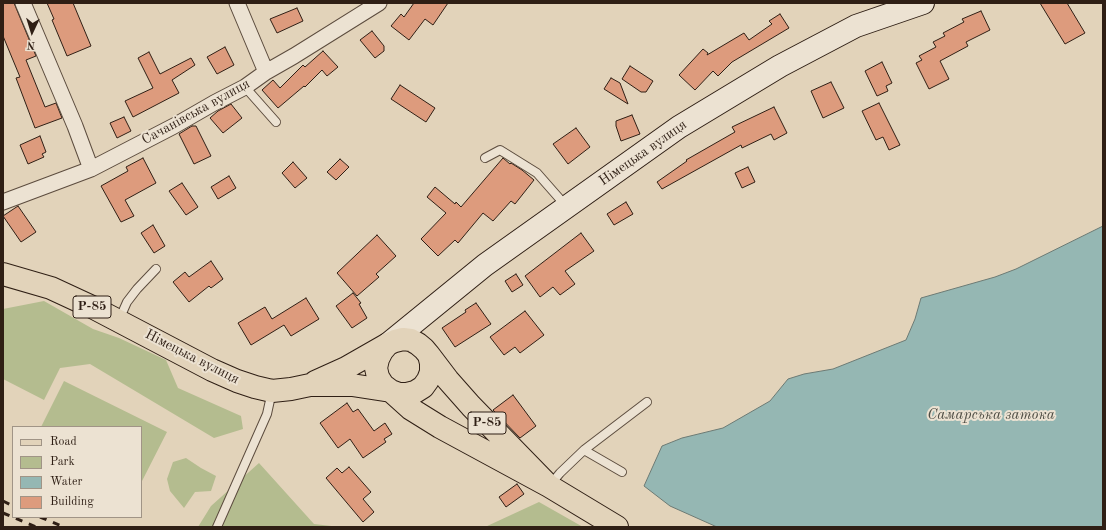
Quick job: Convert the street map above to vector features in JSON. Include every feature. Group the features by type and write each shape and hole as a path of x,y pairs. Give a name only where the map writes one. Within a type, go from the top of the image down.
{"main road":[{"name":"Німецька вулиця","path":"388,344 485,265 679,128 780,66 856,26 922,3"},
{"name":"Німецька вулиця","path":"15,280 51,288 118,320 236,381 255,387 272,390 291,389 310,385 352,385 391,391"},
{"path":"426,313 424,335 429,356"},
{"name":"Р-85","path":"388,344 403,339 411,340 418,344 424,349 448,380 471,406 549,486 617,527"},
{"path":"310,385 346,368 388,344"},
{"path":"388,344 378,359 376,368 378,377 384,385 411,409 440,427 549,486"},
{"name":"Р-85","path":"391,391 399,394 407,394 415,392 423,387 431,372 429,356"}],"street":[{"path":"23,3 75,126 91,169"},
{"path":"237,3 266,72"},
{"name":"Сачанівська вулиця","path":"3,202 91,169 174,126 244,86 379,3"}],"lane":[{"path":"244,86 276,122"},
{"path":"485,158 500,150 537,173 566,207"},
{"path":"118,320 127,302 136,289 156,269"},
{"path":"217,527 267,414 272,390"},
{"path":"549,486 584,450 647,402"},
{"path":"584,450 622,472"}],"green space":[{"path":"44,301 93,329 119,338 166,360 178,388 241,416 243,429 214,438 90,364 60,368 44,400 3,379 3,309"},
{"path":"64,381 167,432 142,481 142,426 42,426"},
{"path":"186,458 216,476 211,491 195,492 184,508 170,491 167,479 173,462"},
{"path":"259,463 314,524 340,527 198,527 211,506"},
{"path":"539,502 583,527 485,527"}],"water":[{"name":"Самарська затока","path":"1103,226 1103,527 717,527 670,506 644,486 662,446 682,438 723,428 770,401 788,379 804,374 833,369 906,340 915,319 921,298 995,277 1016,269"}],"building":[{"path":"3,3 14,3 36,56 26,60 45,107 56,103 62,118 35,128 16,78 20,77 3,36"},
{"path":"47,3 73,3 91,46 67,56 52,20 54,19"},
{"path":"414,3 448,3 433,25 425,19 409,40 391,26 401,14 404,17"},
{"path":"1040,3 1067,3 1085,33 1065,44"},
{"path":"297,8 303,21 277,33 270,19"},
{"path":"981,11 990,30 966,42 968,46 940,61 949,79 929,89 916,63 922,60 919,56 936,47 933,42 945,36 943,33 964,22 962,19"},
{"path":"780,14 789,28 732,62 718,76 713,71 695,90 679,75 703,49 708,53 707,55 744,33 749,40 772,24 769,21"},
{"path":"372,31 384,46 384,51 375,58 360,40"},
{"path":"225,47 234,65 217,74 207,57"},
{"path":"323,51 338,67 327,76 322,70 305,87 304,86 278,108 262,90 273,80 280,88 303,65 305,67"},
{"path":"149,52 160,74 191,58 195,65 172,80 179,93 133,117 125,101 153,88 138,58"},
{"path":"882,62 892,83 886,86 888,91 877,96 865,71"},
{"path":"630,66 653,81 646,92 641,92 622,79"},
{"path":"611,78 620,83 628,104 604,89"},
{"path":"831,82 844,108 823,118 811,91"},
{"path":"400,85 435,108 426,122 391,99"},
{"path":"879,103 900,145 889,150 883,137 876,140 862,111"},
{"path":"231,104 242,118 223,133 210,118 218,111"},
{"path":"774,107 787,133 774,140 771,134 742,148 741,145 662,189 657,182 687,161 686,160 735,132 732,127"},
{"path":"632,115 640,134 621,141 616,126 616,121"},
{"path":"124,117 131,131 117,138 110,123"},
{"path":"192,126 196,126 211,156 194,164 179,134"},
{"path":"576,128 590,147 568,164 553,144"},
{"path":"40,136 46,152 42,154 44,157 28,164 20,145"},
{"path":"143,158 156,183 125,200 134,216 121,222 101,186 128,171 126,167"},
{"path":"503,158 510,164 511,163 522,170 534,180 515,204 511,201 493,221 483,213 458,243 455,240 438,256 421,239 446,213 427,197 435,187 455,204 456,202 461,207"},
{"path":"340,159 349,167 336,180 327,172"},
{"path":"293,162 307,178 295,188 282,173"},
{"path":"748,167 755,182 742,188 735,173"},
{"path":"229,176 236,188 218,199 211,187"},
{"path":"182,183 198,207 186,215 169,191"},
{"path":"626,202 633,214 614,225 607,214"},
{"path":"18,206 36,232 21,242 3,216"},
{"path":"153,225 165,246 154,253 141,233"},
{"path":"581,233 594,251 565,271 575,284 560,295 553,287 540,297 525,276"},
{"path":"377,235 396,256 376,274 379,277 357,296 337,273"},
{"path":"211,261 223,279 211,288 209,286 189,302 173,282 185,272 189,277"},
{"path":"516,274 523,285 512,292 505,281"},
{"path":"353,293 361,303 359,304 367,318 352,328 336,306"},
{"path":"306,298 319,319 291,336 284,325 251,345 238,323 265,307 272,319"},
{"path":"476,303 491,324 455,347 442,328 466,312 465,310"},
{"path":"525,311 544,335 520,353 515,347 504,355 490,337"},
{"path":"513,395 536,426 520,438 493,410"},
{"path":"347,403 353,412 358,409 374,431 385,423 392,434 384,439 386,442 363,458 350,439 338,448 320,423"},
{"path":"349,467 371,492 363,499 374,512 363,522 326,478 337,468 342,473"},
{"path":"517,484 524,494 506,507 499,497"}],"railway":[{"path":"3,501 12,506"},
{"path":"3,513 12,517"},
{"path":"15,518 36,527"},
{"path":"42,518 64,527"}]}
